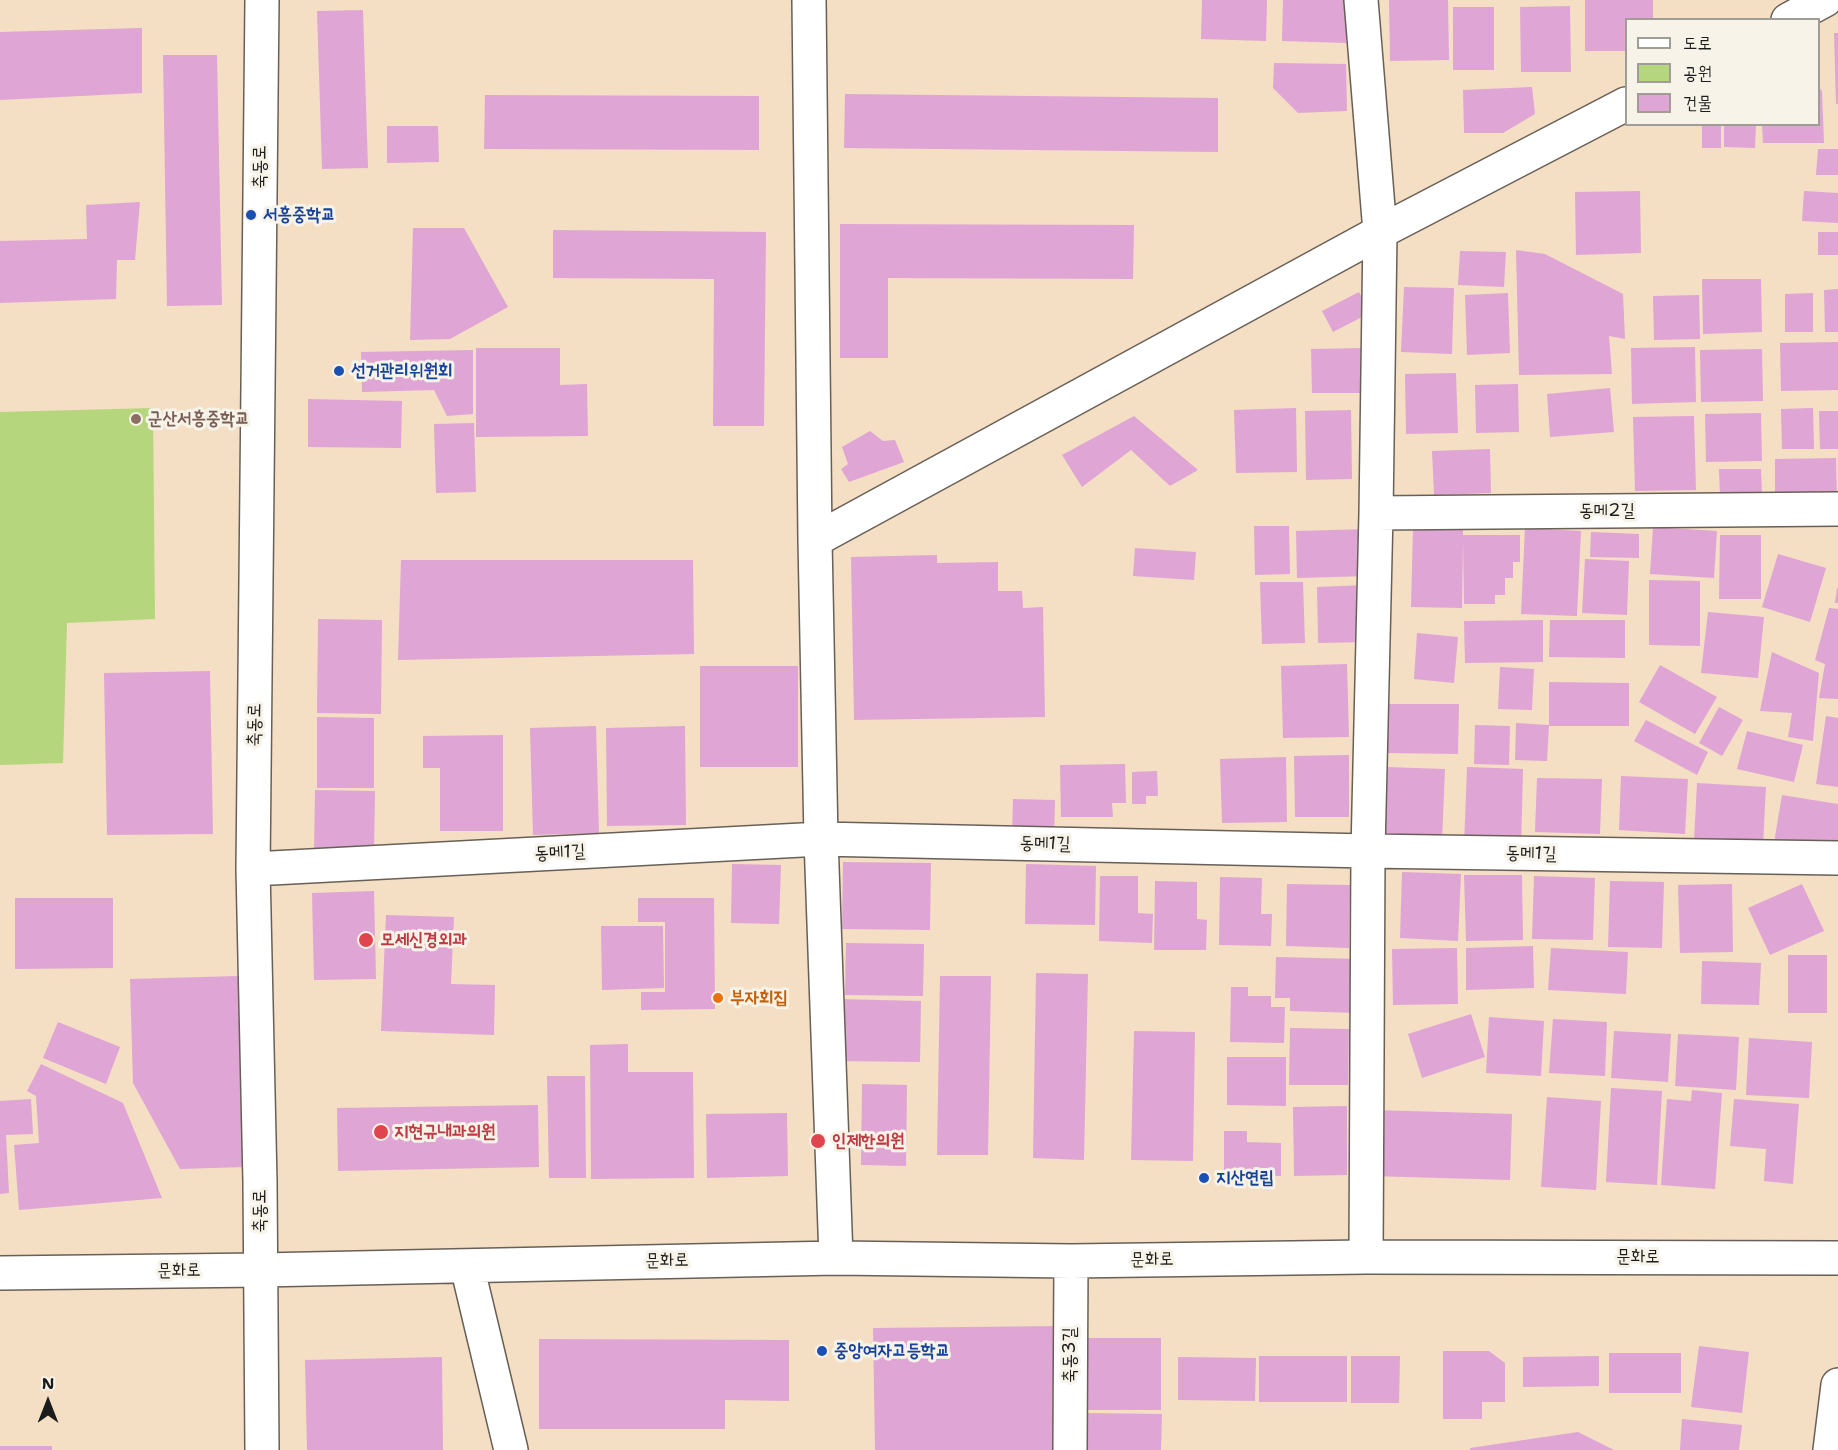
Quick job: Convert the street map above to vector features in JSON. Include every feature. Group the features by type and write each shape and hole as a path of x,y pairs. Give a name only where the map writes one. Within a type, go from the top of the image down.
{"street":[{"name":"축동로","path":"262,0 254,869 262,1450"},
{"path":"809,0 820,839 836,1258"},
{"path":"1361,0 1380,232 1368,851 1366,1257"},
{"path":"1792,18 1825,0"},
{"path":"815,540 1380,232 1625,105"},
{"name":"동메2길","path":"1376,513 1838,509"},
{"name":"동메1길","path":"254,869 820,839 1838,858"},
{"name":"문화로","path":"0,1273 836,1258 1071,1261 1366,1257 1838,1258"},
{"name":"축동3길","path":"1070,1450 1071,1261"},
{"path":"467,1266 511,1450"},
{"path":"1830,1450 1838,1385"}],"green space":[{"path":"153,408 155,619 67,623 63,763 0,765 0,412"}],"building":[{"path":"1202,0 1267,0 1266,41 1201,39"},
{"path":"1283,0 1347,0 1346,43 1282,41"},
{"path":"1389,0 1448,0 1449,60 1390,61"},
{"path":"1585,0 1653,0 1653,18 1625,18 1625,51 1585,51"},
{"path":"1570,6 1571,72 1521,72 1520,7"},
{"path":"1453,7 1494,7 1494,70 1453,70"},
{"path":"363,10 368,168 322,169 317,11"},
{"path":"142,28 142,93 0,100 0,32"},
{"path":"1834,33 1838,33 1838,104 1836,104"},
{"path":"163,55 217,55 222,305 167,306"},
{"path":"1274,63 1346,64 1347,111 1298,113 1273,88"},
{"path":"1532,87 1535,114 1503,133 1464,133 1463,90"},
{"path":"1820,88 1822,91 1824,143 1763,143 1762,126 1820,126"},
{"path":"845,94 1218,98 1218,152 844,148"},
{"path":"485,95 759,96 759,150 484,149"},
{"path":"387,126 438,126 439,162 387,163"},
{"path":"1702,126 1721,126 1721,148 1702,148"},
{"path":"1724,126 1756,126 1755,148 1724,147"},
{"path":"1818,149 1838,149 1838,175 1816,175"},
{"path":"1640,191 1641,253 1576,255 1575,192"},
{"path":"1804,191 1838,193 1838,223 1802,221"},
{"path":"140,202 135,260 117,260 116,299 0,303 0,241 87,239 86,205"},
{"path":"840,224 1134,225 1133,279 888,278 888,358 840,358"},
{"path":"413,228 464,228 508,307 450,339 410,340"},
{"path":"553,230 766,232 764,426 713,426 714,279 553,278"},
{"path":"1818,232 1838,232 1838,255 1818,255"},
{"path":"1516,250 1545,254 1623,294 1625,339 1609,336 1612,374 1519,375"},
{"path":"1460,251 1506,252 1504,287 1458,285"},
{"path":"1702,279 1761,279 1762,332 1703,334"},
{"path":"1404,287 1454,288 1452,354 1401,352"},
{"path":"1838,289 1838,332 1825,332 1824,290"},
{"path":"1359,292 1370,313 1333,332 1322,311"},
{"path":"1508,293 1510,353 1467,355 1465,295"},
{"path":"1813,293 1813,332 1785,332 1785,294"},
{"path":"1699,295 1700,339 1654,340 1653,296"},
{"path":"1838,342 1838,390 1781,391 1780,343"},
{"path":"1695,347 1696,402 1632,404 1631,348"},
{"path":"476,348 560,348 560,385 587,384 588,436 476,437"},
{"path":"1364,348 1365,393 1312,393 1311,349"},
{"path":"1762,349 1763,401 1701,402 1700,350"},
{"path":"473,350 473,414 447,416 434,390 362,392 361,352"},
{"path":"1456,373 1458,433 1406,434 1405,374"},
{"path":"1518,384 1519,432 1476,433 1475,385"},
{"path":"1610,388 1614,432 1550,437 1547,394"},
{"path":"308,399 402,401 401,448 308,447"},
{"path":"1296,408 1297,472 1236,473 1234,410"},
{"path":"1813,408 1814,449 1782,449 1781,409"},
{"path":"1351,410 1352,479 1306,480 1305,411"},
{"path":"1819,411 1838,411 1838,449 1820,449"},
{"path":"1761,413 1762,461 1706,462 1705,414"},
{"path":"1134,416 1198,470 1170,486 1131,450 1082,487 1062,455"},
{"path":"1694,416 1696,490 1635,491 1633,417"},
{"path":"474,423 476,492 436,493 434,424"},
{"path":"870,431 883,441 895,440 904,462 849,482 841,469 848,464 842,447"},
{"path":"1490,449 1491,493 1434,495 1432,451"},
{"path":"1836,458 1837,501 1775,502 1775,459"},
{"path":"1719,469 1761,469 1762,496 1720,498"},
{"path":"1254,526 1289,526 1290,574 1255,575"},
{"path":"1653,527 1717,531 1714,578 1650,574"},
{"path":"1413,528 1463,529 1463,535 1520,535 1520,562 1513,562 1513,578 1505,578 1505,595 1495,595 1495,604 1464,604 1463,540 1462,608 1411,607"},
{"path":"1525,528 1581,531 1577,616 1521,614"},
{"path":"1369,529 1370,576 1297,578 1296,531"},
{"path":"1591,532 1639,534 1639,558 1590,557"},
{"path":"1720,535 1761,535 1761,599 1719,599"},
{"path":"1135,548 1196,552 1194,580 1133,576"},
{"path":"1778,554 1826,568 1810,622 1762,607"},
{"path":"937,555 937,563 998,562 998,591 1022,591 1023,608 1043,607 1045,717 854,720 851,557"},
{"path":"1585,559 1629,561 1627,615 1582,613"},
{"path":"401,560 693,560 694,654 398,660"},
{"path":"1649,580 1700,581 1700,646 1649,645"},
{"path":"1260,582 1303,582 1305,643 1262,644"},
{"path":"1365,585 1366,642 1318,643 1317,587"},
{"path":"1837,588 1838,603 1835,603"},
{"path":"1829,608 1838,609 1838,699 1819,698 1825,664 1815,660"},
{"path":"1708,612 1764,617 1758,678 1701,673"},
{"path":"318,619 382,620 381,714 317,713"},
{"path":"1543,620 1543,662 1465,663 1464,621"},
{"path":"1550,620 1625,620 1625,658 1549,657"},
{"path":"1417,633 1458,637 1454,683 1414,679"},
{"path":"1772,652 1819,673 1813,741 1788,737 1792,713 1760,711"},
{"path":"1347,664 1349,737 1283,738 1281,666"},
{"path":"1660,665 1717,697 1695,734 1639,702"},
{"path":"700,666 798,666 798,767 700,767"},
{"path":"1500,667 1534,669 1532,710 1498,709"},
{"path":"210,671 213,834 107,835 104,673"},
{"path":"1549,682 1629,683 1629,726 1549,726"},
{"path":"1387,704 1459,704 1458,754 1387,753"},
{"path":"1719,707 1743,720 1722,756 1699,743"},
{"path":"1826,716 1838,718 1838,787 1816,784"},
{"path":"317,717 374,718 374,788 317,788"},
{"path":"1646,720 1708,752 1697,775 1634,741"},
{"path":"1516,723 1549,725 1547,761 1515,760"},
{"path":"1475,725 1510,726 1509,765 1474,764"},
{"path":"596,726 599,833 533,835 530,728"},
{"path":"685,726 686,825 607,826 606,728"},
{"path":"1747,731 1803,745 1794,782 1737,769"},
{"path":"503,735 503,831 440,831 440,768 423,768 423,736"},
{"path":"1349,755 1349,817 1295,817 1294,756"},
{"path":"1286,757 1287,822 1222,823 1220,759"},
{"path":"1125,764 1126,803 1112,803 1113,817 1061,817 1060,765"},
{"path":"1386,767 1445,769 1442,841 1383,839"},
{"path":"1467,767 1523,769 1521,849 1464,847"},
{"path":"1157,771 1158,796 1146,796 1146,804 1132,804 1132,772"},
{"path":"1621,776 1688,779 1685,834 1619,830"},
{"path":"1537,778 1602,779 1600,834 1535,832"},
{"path":"1697,783 1766,787 1763,845 1694,841"},
{"path":"315,790 375,791 374,853 314,851"},
{"path":"1782,795 1838,804 1838,853 1774,843"},
{"path":"1013,799 1055,800 1054,839 1012,837"},
{"path":"843,862 931,863 930,930 842,929"},
{"path":"732,864 781,865 779,924 731,923"},
{"path":"1026,864 1096,866 1095,925 1025,924"},
{"path":"1402,872 1461,874 1458,941 1400,938"},
{"path":"1464,875 1522,875 1523,940 1466,941"},
{"path":"1100,876 1138,876 1138,913 1153,914 1152,943 1099,941"},
{"path":"1534,876 1595,878 1593,940 1532,939"},
{"path":"1220,877 1262,878 1261,914 1272,914 1271,946 1219,945"},
{"path":"1155,881 1197,882 1197,919 1207,920 1206,950 1154,950"},
{"path":"1610,881 1664,882 1662,948 1608,947"},
{"path":"1287,884 1350,885 1349,948 1286,946"},
{"path":"1732,884 1733,952 1680,953 1678,885"},
{"path":"1802,884 1824,931 1770,955 1748,908"},
{"path":"374,891 376,979 314,980 312,893"},
{"path":"15,898 113,898 113,968 15,969"},
{"path":"638,898 714,898 715,1009 641,1010 641,992 665,992 665,922 638,922"},
{"path":"386,915 454,917 451,984 495,985 494,1035 381,1031"},
{"path":"601,926 663,926 664,988 602,990"},
{"path":"846,943 924,944 923,996 845,995"},
{"path":"1533,946 1534,988 1466,990 1466,948"},
{"path":"1457,948 1458,1004 1393,1005 1392,949"},
{"path":"1551,948 1628,952 1626,994 1548,990"},
{"path":"1788,955 1827,955 1827,1013 1788,1013"},
{"path":"1276,957 1360,959 1359,1013 1290,1011 1290,998 1275,998"},
{"path":"1702,961 1761,963 1759,1005 1701,1004"},
{"path":"1036,973 1088,974 1084,1160 1033,1158"},
{"path":"239,976 245,1167 180,1169 133,1083 130,979"},
{"path":"940,976 991,976 988,1155 937,1155"},
{"path":"1231,987 1248,987 1248,996 1271,996 1271,1007 1285,1007 1284,1043 1230,1042"},
{"path":"837,999 921,1001 920,1062 836,1061"},
{"path":"1471,1014 1485,1057 1422,1078 1408,1034"},
{"path":"1489,1017 1544,1021 1541,1076 1486,1073"},
{"path":"1553,1019 1607,1022 1605,1076 1549,1073"},
{"path":"58,1022 120,1047 106,1084 43,1058"},
{"path":"1290,1028 1349,1029 1348,1085 1289,1085"},
{"path":"1134,1031 1195,1032 1193,1161 1131,1160"},
{"path":"1614,1031 1671,1034 1668,1082 1611,1078"},
{"path":"1678,1034 1739,1037 1736,1090 1675,1086"},
{"path":"1749,1038 1812,1042 1809,1098 1746,1095"},
{"path":"628,1044 628,1072 693,1072 694,1178 591,1179 590,1045"},
{"path":"1227,1057 1286,1057 1286,1106 1227,1105"},
{"path":"41,1064 123,1103 162,1198 19,1210 14,1145 39,1143 36,1096 27,1091"},
{"path":"547,1076 585,1076 586,1178 549,1178"},
{"path":"862,1084 907,1085 906,1166 861,1165"},
{"path":"1611,1088 1662,1091 1657,1185 1606,1182"},
{"path":"1692,1090 1722,1093 1715,1189 1661,1185 1667,1099 1691,1101"},
{"path":"1547,1097 1601,1101 1596,1190 1541,1187"},
{"path":"31,1099 33,1134 6,1135 9,1193 0,1194 0,1101"},
{"path":"1734,1099 1799,1104 1793,1184 1764,1181 1766,1149 1730,1146"},
{"path":"538,1105 539,1167 338,1171 337,1108"},
{"path":"1347,1106 1347,1175 1294,1176 1293,1107"},
{"path":"1373,1110 1512,1114 1510,1180 1371,1176"},
{"path":"787,1113 788,1176 707,1178 706,1114"},
{"path":"1224,1131 1247,1131 1247,1142 1281,1143 1281,1176 1224,1175"},
{"path":"1059,1326 1060,1450 875,1450 873,1328"},
{"path":"1086,1338 1161,1338 1161,1410 1086,1410"},
{"path":"539,1339 789,1340 789,1401 725,1400 725,1429 539,1429"},
{"path":"1699,1346 1749,1352 1742,1413 1691,1407"},
{"path":"1443,1351 1489,1351 1505,1363 1505,1402 1482,1402 1482,1419 1443,1419"},
{"path":"1609,1353 1681,1353 1681,1393 1609,1393"},
{"path":"1259,1356 1347,1356 1347,1402 1259,1402"},
{"path":"1351,1356 1400,1356 1399,1403 1351,1403"},
{"path":"1599,1356 1599,1386 1523,1387 1523,1357"},
{"path":"442,1357 443,1450 307,1450 305,1360"},
{"path":"1178,1357 1256,1358 1255,1401 1178,1400"},
{"path":"1086,1413 1162,1414 1161,1450 1086,1450"},
{"path":"1682,1419 1742,1425 1739,1450 1680,1450"},
{"path":"1578,1432 1614,1450 1470,1450 1470,1448"},
{"path":"0,1446 52,1446 52,1450 0,1450"}],"place":[{"name":"서흥중학교","path":"251,215"},
{"name":"선거관리위원회","path":"339,371"},
{"name":"군산서흥중학교","path":"136,419"},
{"name":"모세신경외과","path":"366,940"},
{"name":"부자회집","path":"718,998"},
{"name":"지현규내과의원","path":"381,1132"},
{"name":"인제한의원","path":"818,1141"},
{"name":"지산연립","path":"1204,1178"},
{"name":"중앙여자고등학교","path":"822,1351"}]}
